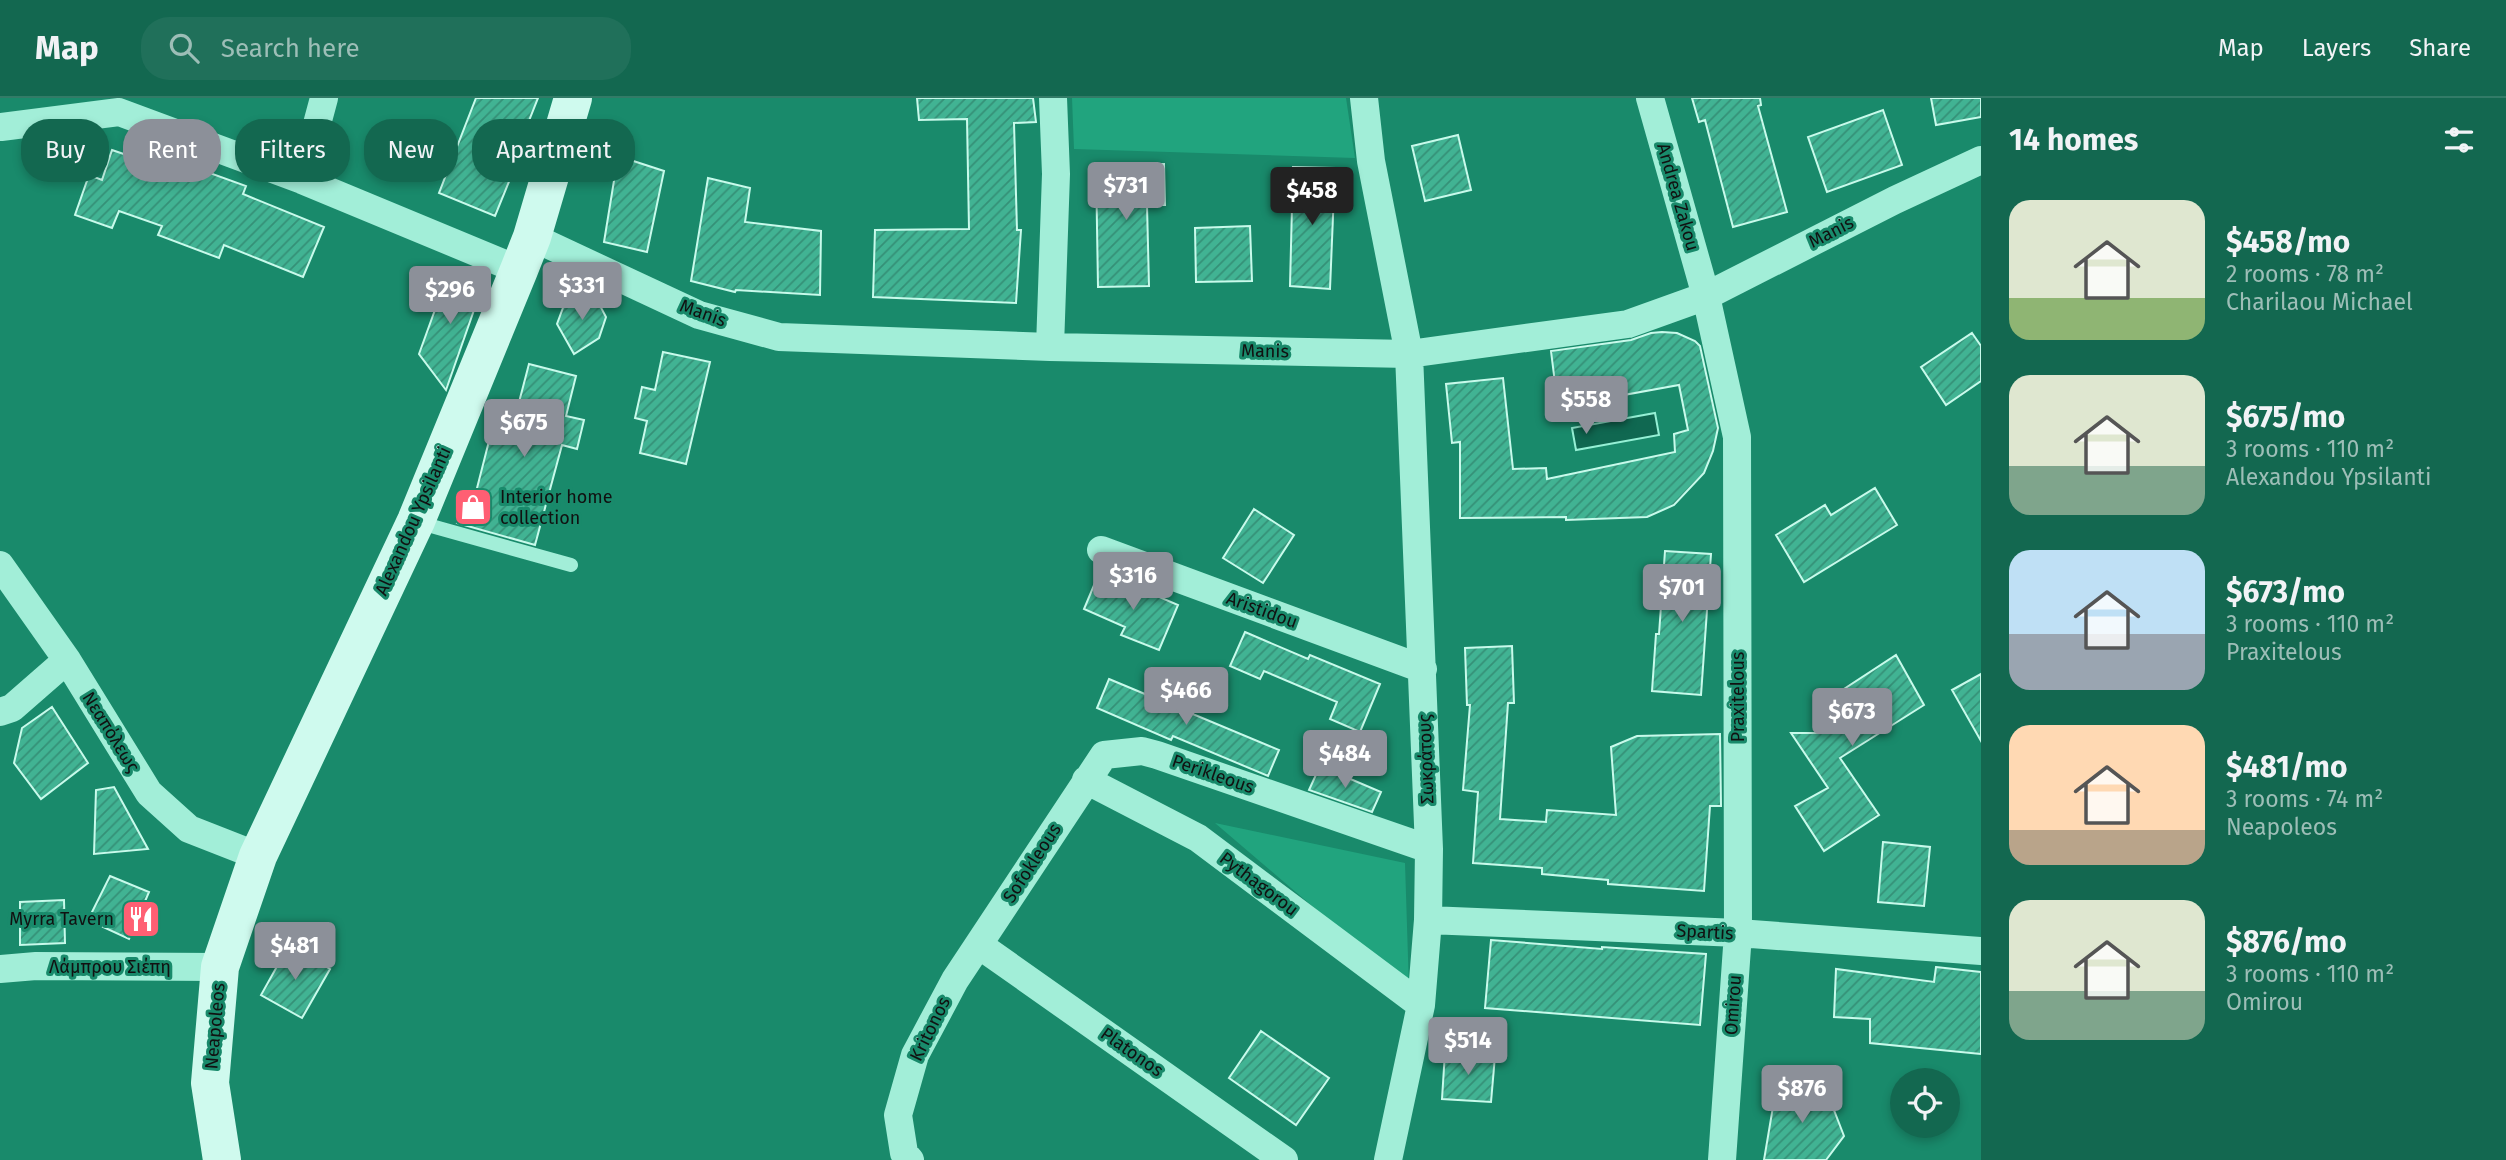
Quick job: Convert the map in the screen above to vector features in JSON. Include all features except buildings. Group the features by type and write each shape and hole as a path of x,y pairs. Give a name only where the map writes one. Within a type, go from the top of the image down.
{"main road":[{"name":"Alexandou Ypsilanti","path":"258,856 416,521 526,253 573,98"},
{"name":"Neapoleos","path":"222,1160 210,1083 220,967 258,856"}],"street":[{"path":"318,119 324,98"},
{"path":"1050,347 1056,174 1054,98"},
{"name":"Σωκράτους","path":"1364,98 1371,161 1409,354 1429,849 1428,920 1421,1005 1388,1160"},
{"name":"Andrea Zakou","path":"1650,98 1706,296"},
{"path":"1,127 120,105"},
{"name":"Manis","path":"120,105 235,152"},
{"name":"Manis","path":"308,182 526,253 699,315 779,337 1050,347 1409,354 1628,324 1706,296 1895,200 1981,160"},
{"name":"Praxitelous","path":"1706,296 1737,437 1738,933"},
{"name":"Aristidou","path":"1101,550 1423,669"},
{"name":"Νεαπόλεως","path":"0,565 67,660 149,793 189,829 258,856"},
{"path":"0,712 12,708 67,660"},
{"name":"Perikleous","path":"1086,780 1104,755 1142,751 1429,849"},
{"name":"Sofokleous","path":"979,945 1086,780"},
{"name":"Pythagorou","path":"1086,780 1198,838 1421,1005"},
{"name":"Spartis","path":"1428,920 1738,933 1981,951"},
{"name":"Omirou","path":"1722,1160 1738,933"},
{"name":"Kritonos","path":"910,1160 904,1153 898,1115 915,1055 955,980 979,945"},
{"name":"Platonos","path":"979,945 1284,1160"},
{"name":"Λάμπρου Σιέπη","path":"0,969 36,966 220,967"}],"lane":[{"path":"416,521 571,565"}],"shaded area":[{"path":"1072,98 1346,98 1355,158 1074,149"},
{"path":"1655,413 1659,435 1576,450 1572,428"},
{"path":"1215,823 1405,863 1409,989"}],"place":[{"name":"Interior home collection","path":"473,507"},
{"name":"Myrra Tavern","path":"141,919"}]}
